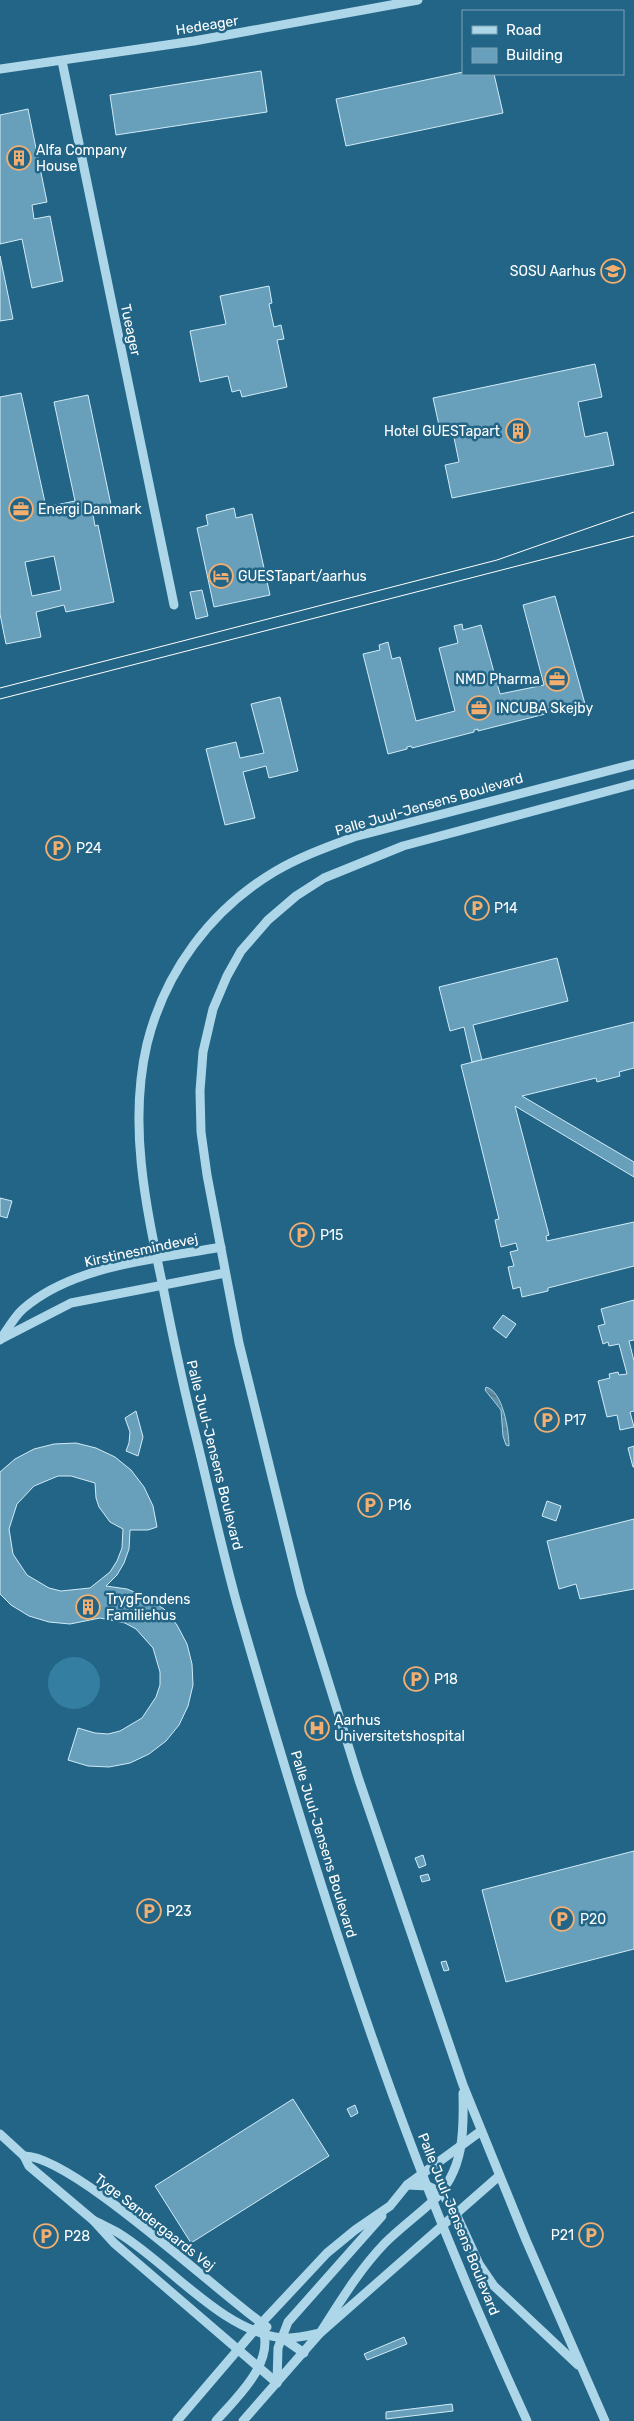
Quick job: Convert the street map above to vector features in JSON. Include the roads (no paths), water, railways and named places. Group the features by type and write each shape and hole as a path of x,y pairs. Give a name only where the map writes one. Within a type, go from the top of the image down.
{"street":[{"name":"Hedeager","path":"0,69 255,31 414,0"},
{"name":"Tueager","path":"62,61 174,605"},
{"name":"Palle Juul-Jensens Boulevard","path":"527,2421 459,2267 362,2008 324,1894 239,1609 181,1378 162,1286 143,1182 138,1133 140,1087 148,1041 165,994 186,952 211,921 244,892 277,870 354,837 634,764"},
{"path":"605,2421 499,2176 463,2085 359,1780 301,1594 240,1343 225,1273 201,1132 200,1091 204,1052 212,1009 227,976 241,951 268,920 296,896 324,878 403,846 634,784"},
{"name":"Kirstinesmindevej","path":"0,1339 22,1310 55,1286 96,1271 221,1247"},
{"name":"Kirstinesmindevej","path":"0,1339 71,1304 225,1273"},
{"path":"244,2421 320,2333 365,2266 404,2225 434,2200 452,2174 462,2144 463,2085"},
{"path":"277,2383 277,2360 288,2322 407,2185 481,2131"},
{"name":"Tyge Søndergaards Vej","path":"0,2134 24,2156 29,2166 93,2220 114,2243 277,2383"},
{"name":"Tyge Søndergaards Vej","path":"24,2156 50,2163 100,2195 262,2324 304,2353"},
{"path":"93,2220 120,2234 217,2309 254,2331 282,2338 300,2338 320,2333 499,2176"},
{"path":"407,2185 428,2186 440,2192 456,2214 479,2264 494,2286 582,2369"},
{"path":"177,2421 254,2331 327,2253 355,2230 390,2206"},
{"path":"216,2421 259,2368 264,2350 265,2334 262,2324"}],"water":[{"path":"486,1387 492,1390 501,1403 508,1431 509,1446 506,1445 503,1436 501,1410 485,1390"}],"tram line":[{"path":"0,688 497,560 634,512"},
{"path":"0,699 634,536"}],"place":[{"name":"Alfa Company House","path":"19,158"},
{"name":"SOSU Aarhus","path":"613,271"},
{"name":"Hotel GUESTapart","path":"518,431"},
{"name":"Energi Danmark","path":"21,509"},
{"name":"GUESTapart/aarhus","path":"221,576"},
{"name":"NMD Pharma","path":"557,679"},
{"name":"INCUBA Skejby","path":"479,708"},
{"name":"P24","path":"58,848"},
{"name":"P14","path":"477,908"},
{"name":"P15","path":"302,1235"},
{"name":"P17","path":"547,1420"},
{"name":"P16","path":"370,1505"},
{"name":"TrygFondens Familiehus","path":"88,1607"},
{"name":"P18","path":"416,1679"},
{"name":"Aarhus Universitetshospital","path":"317,1728"},
{"name":"P23","path":"149,1911"},
{"name":"P20","path":"562,1919"},
{"name":"P21","path":"591,2235"},
{"name":"P28","path":"46,2236"}]}
